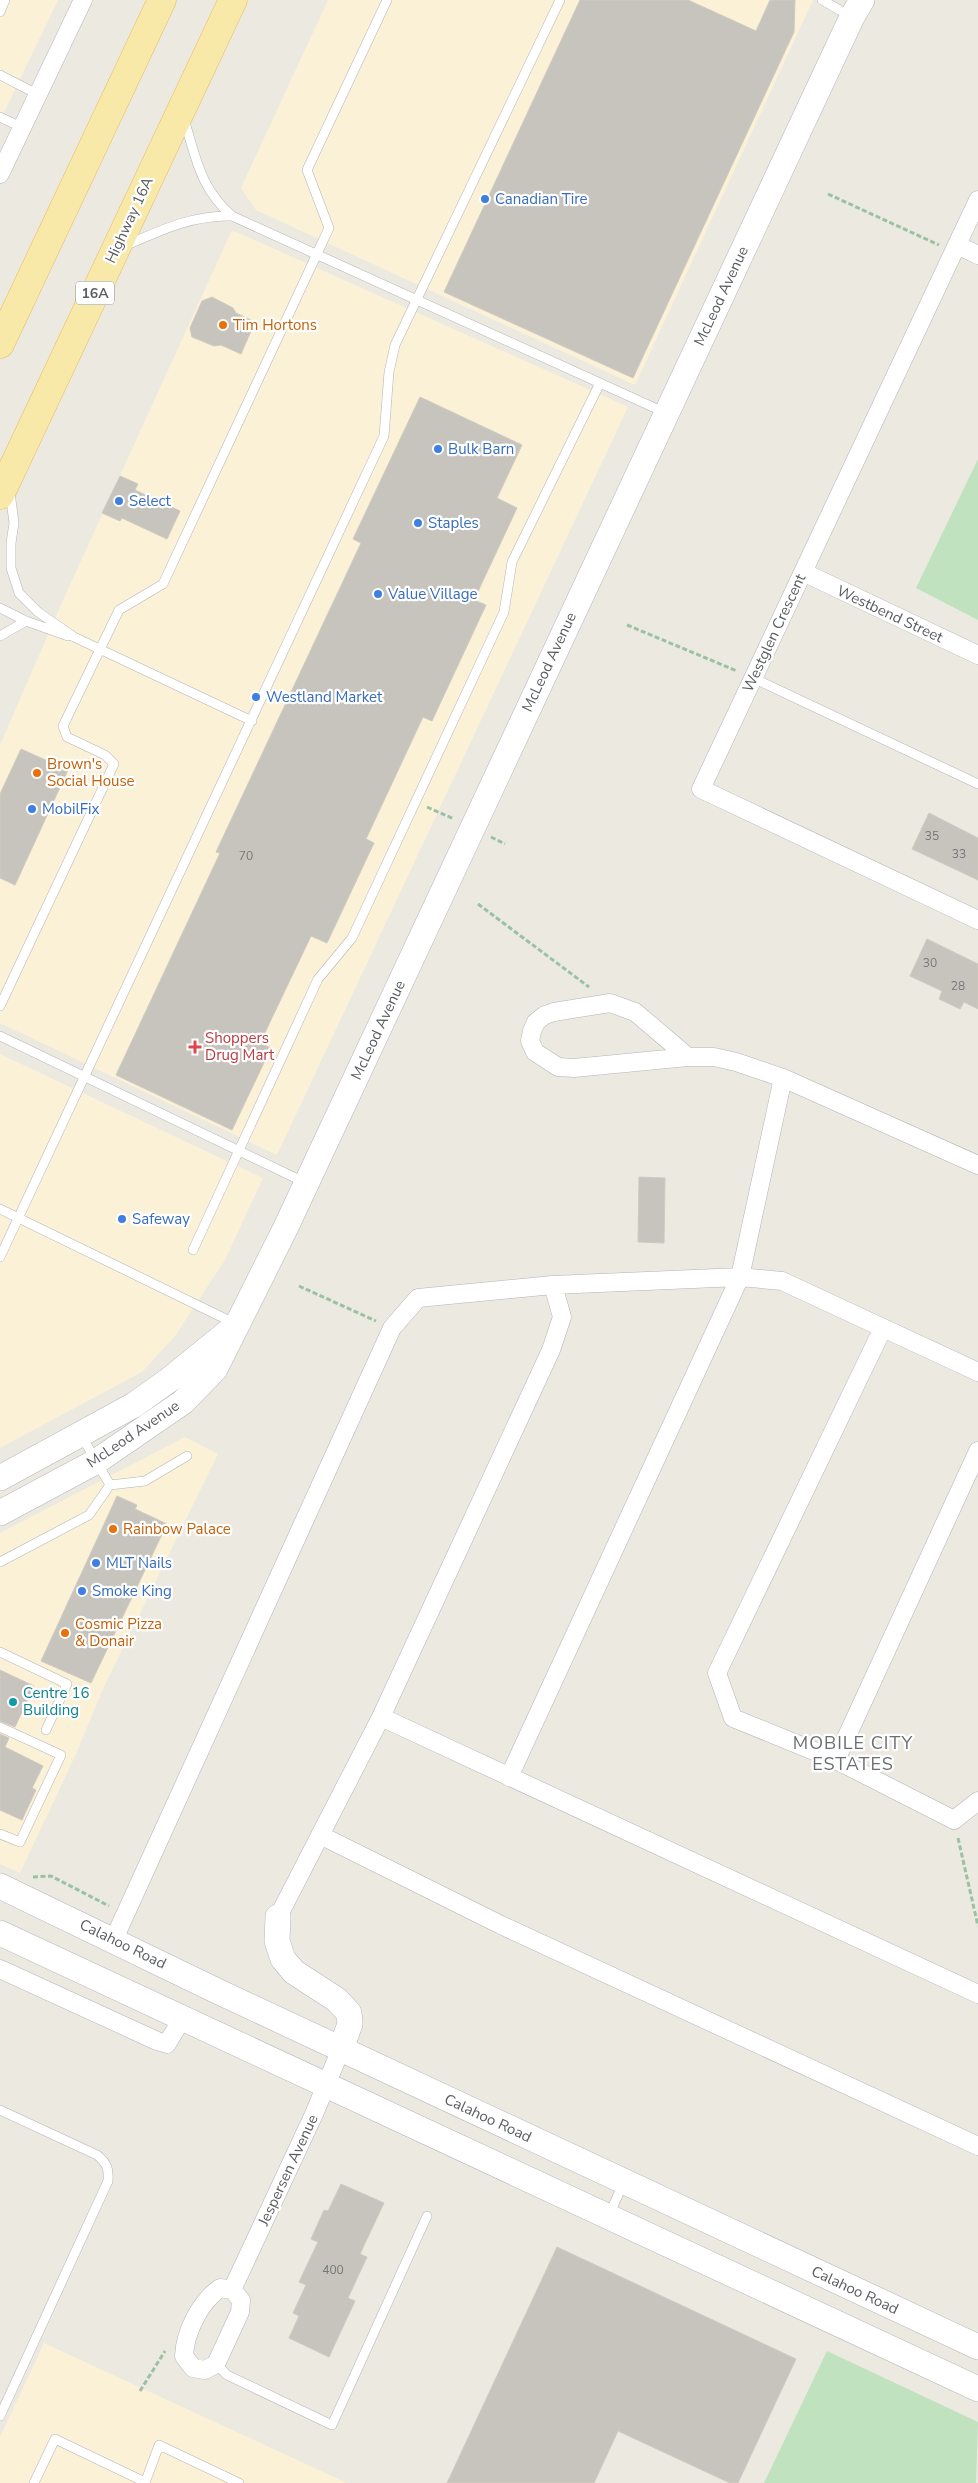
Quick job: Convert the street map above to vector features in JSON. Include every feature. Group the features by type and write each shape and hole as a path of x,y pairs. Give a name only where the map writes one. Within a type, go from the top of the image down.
{"main road":[{"path":"0,344 162,0"},
{"name":"Highway 16A","path":"4,486 233,0"},
{"name":"McLeod Avenue","path":"0,1512 97,1461 183,1402 215,1369 236,1325 257,1288 307,1183 857,8"},
{"name":"McLeod Avenue","path":"0,1478 134,1405 169,1380 201,1351 236,1325"},
{"name":"Calahoo Road","path":"0,1886 341,2049 978,2347"},
{"path":"278,1917 277,1941 284,1959 294,1972 336,2000 349,2013 348,2030 341,2049"},
{"path":"0,1933 978,2389"}],"street":[{"path":"0,174 83,0"},
{"name":"Westglen Crescent","path":"978,200 701,789 978,920"},
{"path":"957,245 978,255"},
{"name":"Westbend Street","path":"803,572 978,655"},
{"path":"688,1057 635,1012 610,1003 545,1015 536,1022 530,1041 535,1052 544,1060 558,1067 566,1068 688,1057 714,1057 736,1062 783,1078 978,1165"},
{"path":"509,1777 740,1277 783,1078"},
{"path":"114,1939 392,1328 418,1298 553,1285 740,1277 782,1281 978,1372"},
{"path":"278,1917 381,1717 551,1350 562,1317 553,1285"},
{"path":"883,1328 717,1673 733,1718 836,1760 954,1820 978,1801"},
{"path":"836,1760 978,1451"},
{"path":"381,1717 978,1994"},
{"path":"320,1835 501,1925 978,2146"},
{"path":"0,1969 167,2044 183,2018"},
{"name":"Jespersen Avenue","path":"232,2290 327,2085 341,2049"},
{"path":"220,2288 232,2290 241,2300 240,2312 216,2364 205,2370 193,2368 184,2356 184,2342 208,2296 220,2288"}],"lane":[{"path":"0,12 6,0"},
{"path":"0,1006 114,764 105,755 67,737 63,726 119,610 163,584 317,255 329,228 307,170 387,0"},
{"path":"0,1257 384,436 389,372 396,345 560,0"},
{"path":"822,0 857,8"},
{"path":"0,75 39,95"},
{"path":"181,110 205,186 218,204 232,216 666,413"},
{"path":"0,117 23,128"},
{"path":"115,250 190,219 210,215 232,216"},
{"path":"193,1250 318,979 352,938 504,612 512,562 600,382"},
{"path":"4,486 14,523 11,542 11,568 19,593 38,612 74,637"},
{"path":"0,608 26,621 74,637 252,721"},
{"path":"0,636 26,621"},
{"path":"753,678 978,784"},
{"path":"0,1036 85,1075 307,1183"},
{"path":"0,1209 236,1325"},
{"path":"81,1435 110,1485"},
{"path":"0,1562 89,1515 110,1485 145,1481 187,1456"},
{"path":"0,1652 67,1684 46,1730"},
{"path":"0,1727 61,1756 20,1842 0,1834"},
{"path":"0,2110 97,2155 106,2162 109,2172 108,2181 0,2416"},
{"path":"608,2217 624,2181"},
{"path":"216,2364 227,2375 332,2425 427,2216"},
{"path":"34,2483 55,2439 145,2482 159,2445 239,2483"}],"path":[{"path":"828,194 939,245 957,245"},
{"path":"627,625 753,678"},
{"path":"478,904 610,1003"},
{"path":"299,1286 392,1328"},
{"path":"954,1820 978,1926"},
{"path":"140,2391 169,2345 184,2342"}],"shaded area":[{"path":"0,0 58,0 0,121"},
{"name":"Canadian Tire","path":"328,0 813,0 635,385 256,210 241,188"},
{"name":"Westland Market","path":"232,230 628,407 277,1155 0,1023 0,745 64,598"},
{"name":"Safeway","path":"0,1054 263,1178 225,1260 175,1336 142,1372 0,1448"},
{"path":"185,1437 218,1454 103,1689 75,1756 20,1873 0,1864 0,1533"},
{"path":"44,2343 347,2483 0,2483 0,2437"}],"green space":[{"path":"978,459 978,620 916,588"},
{"path":"827,2351 978,2422 976,2483 764,2483"}],"building":[{"path":"580,0 688,0 756,31 770,0 795,0 794,32 633,378 444,292"},
{"name":"Tim Hortons","path":"212,297 233,308 236,313 255,322 241,354 221,345 214,346 192,337 190,328 202,301"},
{"path":"420,397 522,445 497,498 517,508 474,600 486,605 432,721 423,717 366,839 374,843 327,943 311,936 260,1043 271,1048 232,1130 116,1075 220,853 216,852 361,543 353,539"},
{"path":"120,476 138,484 135,490 180,511 167,539 122,518 120,521 102,513"},
{"path":"21,749 68,770 15,885 0,878 0,794"},
{"path":"929,813 978,838 978,880 912,849"},
{"path":"927,939 978,964 978,1009 964,1002 960,1009 939,999 942,991 910,976"},
{"path":"639,1177 665,1178 664,1243 638,1242"},
{"path":"117,1496 137,1505 135,1509 167,1524 91,1683 41,1661"},
{"name":"Centre 16 Building","path":"0,1670 34,1686 15,1727 0,1721"},
{"path":"0,1734 9,1738 5,1747 43,1766 32,1788 36,1790 22,1820 0,1810"},
{"path":"341,2184 384,2203 360,2254 367,2257 348,2298 355,2301 329,2357 289,2338 299,2316 293,2313 306,2285 299,2282 318,2242 311,2239 324,2210 328,2211"},
{"path":"557,2247 796,2359 738,2483 730,2483 618,2431 594,2483 447,2483"}],"place":[{"name":"Canadian Tire","path":"485,199"},
{"name":"Tim Hortons","path":"223,325"},
{"name":"Bulk Barn","path":"438,449"},
{"name":"Select","path":"119,501"},
{"name":"Staples","path":"418,523"},
{"name":"Value Village","path":"378,594"},
{"name":"Westland Market","path":"256,697"},
{"name":"Brown's Social House","path":"37,773"},
{"name":"MobilFix","path":"32,809"},
{"name":"Shoppers Drug Mart","path":"195,1047"},
{"name":"Safeway","path":"122,1219"},
{"name":"Rainbow Palace","path":"113,1529"},
{"name":"MLT Nails","path":"96,1563"},
{"name":"Smoke King","path":"82,1591"},
{"name":"Cosmic Pizza & Donair","path":"65,1633"},
{"name":"Centre 16 Building","path":"13,1702"}],"district":[{"name":"MOBILE CITY ESTATES","path":"853,1754"}]}
